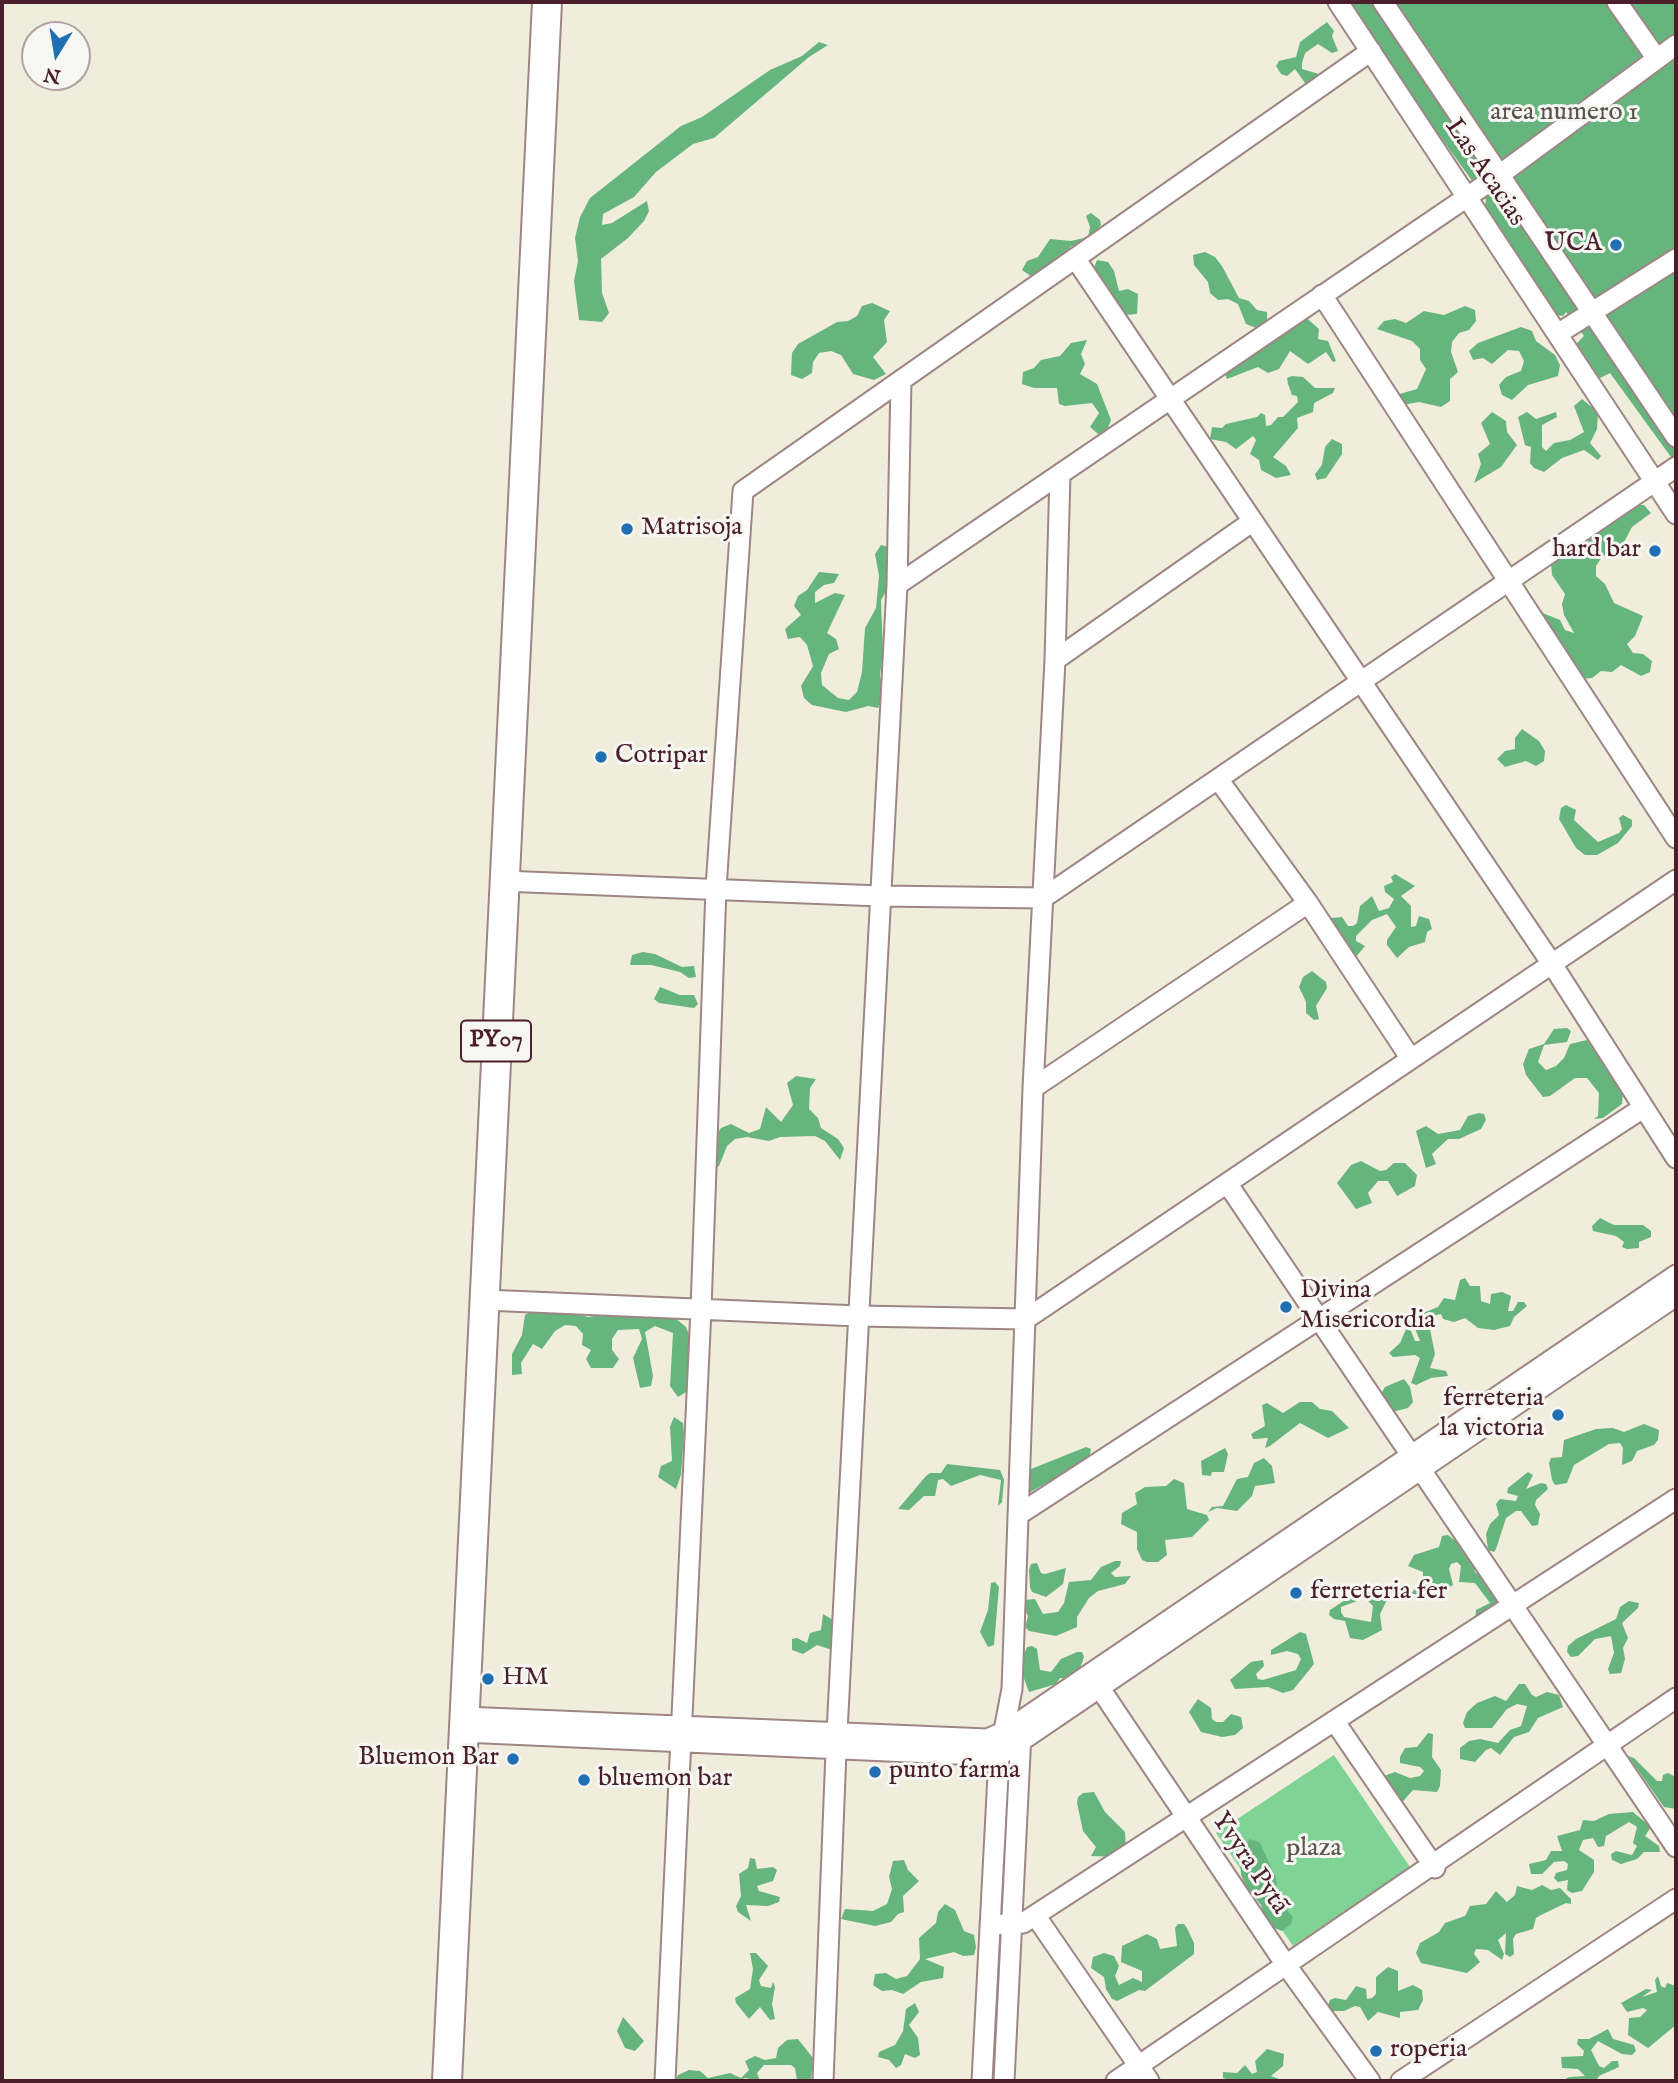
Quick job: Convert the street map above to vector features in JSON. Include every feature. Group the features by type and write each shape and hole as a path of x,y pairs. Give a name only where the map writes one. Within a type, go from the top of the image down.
{"highway":[{"name":"PY07","path":"447,2081 485,1300 502,881 547,2"}],"street":[{"name":"Las Acacias","path":"1338,2 1676,514"},
{"name":"Las Acacias","path":"1383,2 1676,437"},
{"path":"1616,2 1657,58"},
{"path":"897,585 1498,176 1676,46"},
{"path":"666,2081 701,1309 716,888 743,491 1371,51"},
{"path":"1075,258 1552,964 1676,1158"},
{"path":"1559,333 1676,259"},
{"path":"1322,295 1676,838"},
{"path":"823,2081 858,1316 897,585 901,380"},
{"path":"502,881 880,896 1043,898 1676,467"},
{"path":"1004,2081 1011,1924 1012,1689 1018,1515 1033,1088 1055,660 1060,474"},
{"path":"1055,660 1252,521"},
{"path":"1218,779 1308,903 1411,1059"},
{"path":"485,1300 858,1316 1026,1318 1676,880"},
{"path":"1033,1088 1308,903"},
{"path":"1018,1515 1643,1108"},
{"path":"1227,1183 1676,1847"},
{"path":"837,1743 1013,1737 1415,1461 1676,1275"},
{"path":"1415,1461 1676,1296"},
{"path":"990,1925 1023,1923 1514,1607 1676,1499"},
{"path":"982,2081 999,1756 1023,1717 1094,1680"},
{"name":"Yvyra Pytã","path":"1094,1680 1286,1965 1370,2081"},
{"path":"1012,1689 1023,1717"},
{"path":"1116,2081 1144,2073 1286,1965 1433,1867 1676,1698"},
{"path":"1335,1722 1433,1867"},
{"path":"464,1725 837,1743 999,1756"},
{"path":"1401,2081 1676,1899"},
{"path":"1035,1915 1144,2073"}],"green space":[{"name":"area numero 1","path":"1343,2 1676,2 1676,464 1610,373 1600,378 1578,356 1576,344 1584,336 1566,312 1563,316 1555,315 1483,216 1486,200"},
{"path":"1327,22 1334,31 1332,36 1338,51 1332,53 1318,44 1305,53 1302,63 1302,69 1319,74 1320,79 1305,83 1295,69 1287,76 1281,74 1276,66 1279,61 1296,57 1300,42"},
{"path":"819,42 828,45 809,57 714,138 693,144 656,172 634,197 603,214 602,225 612,223 647,201 649,211 644,221 628,238 601,259 602,293 609,313 602,322 579,320 574,281 578,261 575,238 580,217 590,198 681,126 702,117 770,70 802,56"},
{"path":"1091,213 1100,220 1101,225 1092,238 1070,247 1047,272 1032,277 1022,270 1027,261 1038,257 1050,239 1071,241 1088,237 1090,227 1086,216"},
{"path":"1205,252 1215,257 1222,266 1239,298 1249,301 1257,310 1267,312 1267,324 1256,328 1246,324 1238,304 1228,299 1218,300 1210,293 1208,282 1194,265 1193,255"},
{"path":"1097,260 1108,262 1114,271 1119,291 1128,289 1138,294 1137,314 1126,315 1115,311 1093,271"},
{"path":"872,303 890,311 884,320 887,342 873,357 886,374 874,380 853,374 841,355 831,351 819,353 813,362 812,373 802,379 791,375 792,353 798,344 837,322 848,321 857,316 862,306"},
{"path":"1465,306 1475,310 1476,321 1469,330 1459,333 1452,342 1451,352 1458,372 1450,379 1450,401 1441,407 1419,402 1396,406 1396,395 1417,389 1426,369 1420,360 1420,349 1412,341 1377,329 1384,321 1395,319 1406,323 1424,311 1444,315"},
{"path":"1302,314 1319,329 1318,339 1328,341 1336,361 1333,362 1326,352 1308,364 1290,351 1279,369 1268,373 1258,367 1227,379 1223,369 1278,334 1289,331"},
{"path":"1521,327 1532,331 1536,341 1555,355 1560,365 1558,376 1528,385 1512,400 1502,395 1499,385 1506,377 1521,371 1524,361 1519,351 1508,350 1492,364 1483,358 1473,360 1469,351 1478,343"},
{"path":"1087,340 1081,354 1085,364 1080,374 1097,384 1111,420 1107,430 1098,434 1090,427 1099,413 1092,403 1065,406 1059,404 1057,388 1034,388 1022,384 1023,372 1034,368 1041,360 1060,356 1071,343"},
{"path":"1303,377 1315,388 1335,388 1333,393 1314,403 1313,412 1297,418 1298,428 1273,457 1286,466 1291,475 1276,478 1261,470 1259,460 1250,454 1256,440 1253,436 1236,449 1226,442 1210,439 1212,427 1222,428 1226,424 1257,417 1261,413 1265,415 1266,426 1271,425 1278,417 1283,417 1298,402 1288,384 1287,378"},
{"path":"1582,399 1598,412 1597,429 1590,443 1601,456 1598,460 1584,450 1562,458 1544,472 1534,468 1530,463 1531,447 1525,445 1518,417 1527,412 1536,419 1556,412 1557,417 1542,425 1542,447 1546,451 1554,443 1570,440 1584,432 1574,406"},
{"path":"1492,412 1506,421 1507,432 1517,445 1501,467 1474,483 1481,464 1478,454 1490,444 1481,423"},
{"path":"1332,439 1342,444 1342,454 1326,478 1317,480 1315,474 1322,465 1325,447"},
{"path":"1633,505 1644,505 1651,513 1632,527 1622,546 1602,557 1596,566 1596,576 1605,584 1614,603 1643,616 1635,636 1627,644 1633,653 1643,654 1652,661 1650,672 1641,676 1621,665 1612,672 1601,671 1592,678 1580,679 1573,670 1566,648 1546,634 1540,612 1560,620 1565,630 1574,633 1564,615 1562,604 1565,594 1552,575 1551,563 1564,548 1574,550 1582,557 1590,537 1604,520"},
{"path":"881,545 892,548 893,580 881,600 883,653 880,675 884,696 878,708 868,706 846,712 812,705 804,698 801,686 813,666 807,645 800,637 788,639 785,629 801,615 794,606 798,596 807,590 819,572 839,574 834,583 824,585 815,592 815,603 835,593 845,595 827,633 836,639 839,649 829,654 821,673 822,685 838,698 849,700 857,692 862,672 865,628 876,608 879,576 875,554"},
{"path":"1522,729 1539,741 1545,751 1544,761 1536,766 1526,761 1505,767 1497,759 1505,751 1515,749 1515,738"},
{"path":"1566,805 1576,810 1574,820 1598,842 1619,833 1622,829 1619,818 1623,815 1632,820 1632,826 1618,843 1597,855 1585,855 1576,848 1559,819 1561,808"},
{"path":"1395,874 1415,886 1401,896 1411,906 1411,927 1416,926 1419,916 1429,919 1432,929 1427,932 1425,942 1409,947 1397,958 1387,945 1387,940 1396,927 1387,914 1372,920 1356,936 1356,941 1365,946 1355,958 1329,923 1331,918 1342,917 1348,926 1353,926 1357,923 1360,906 1372,896 1379,911 1389,908 1394,899 1385,892 1384,886 1393,882 1391,877"},
{"path":"643,952 655,954 682,967 694,966 696,977 689,978 680,972 651,965 630,965 632,955"},
{"path":"1312,971 1326,982 1327,988 1316,1006 1319,1019 1314,1020 1306,1013 1306,1002 1299,987 1303,977"},
{"path":"660,987 680,995 694,995 698,1004 694,1008 659,1003 654,999"},
{"path":"1567,1028 1571,1031 1567,1042 1544,1045 1538,1062 1546,1070 1556,1066 1564,1058 1570,1044 1587,1040 1623,1093 1622,1104 1603,1118 1594,1119 1598,1116 1599,1093 1587,1078 1575,1078 1550,1096 1543,1097 1526,1075 1523,1064 1529,1049 1544,1044 1554,1029"},
{"path":"796,1076 816,1079 810,1088 809,1109 818,1118 821,1128 838,1139 844,1148 840,1160 825,1141 815,1136 780,1137 769,1141 747,1137 735,1139 727,1146 719,1166 709,1172 714,1138 721,1128 731,1124 749,1133 760,1129 766,1107 781,1122 793,1105 787,1083"},
{"path":"1484,1114 1486,1120 1481,1129 1459,1139 1448,1139 1432,1154 1436,1164 1426,1168 1416,1131 1426,1126 1438,1134 1460,1130 1468,1116"},
{"path":"1361,1161 1380,1171 1386,1170 1394,1163 1405,1163 1417,1175 1415,1186 1397,1196 1388,1181 1378,1181 1368,1193 1372,1203 1356,1209 1337,1183 1351,1165"},
{"path":"1600,1218 1614,1225 1643,1225 1651,1231 1651,1237 1639,1242 1639,1248 1627,1249 1622,1247 1624,1242 1616,1236 1593,1231 1592,1226"},
{"path":"1465,1278 1470,1286 1480,1286 1481,1301 1490,1304 1491,1294 1502,1292 1511,1296 1508,1311 1513,1311 1518,1302 1524,1302 1527,1306 1514,1317 1510,1326 1494,1330 1478,1328 1465,1318 1454,1322 1443,1319 1441,1314 1436,1315 1429,1324 1435,1354 1430,1368 1446,1371 1448,1376 1431,1378 1416,1385 1411,1383 1420,1358 1415,1355 1393,1357 1389,1353 1400,1343 1406,1329 1411,1331 1415,1341 1420,1341 1414,1326 1418,1315 1438,1307 1444,1298 1455,1300 1460,1280"},
{"path":"557,1308 588,1317 634,1310 669,1313 686,1327 694,1347 688,1391 678,1397 670,1386 673,1333 655,1326 645,1332 653,1376 651,1386 640,1388 633,1358 642,1339 639,1329 618,1330 612,1339 612,1350 619,1359 613,1368 591,1368 586,1359 591,1350 582,1345 583,1334 576,1326 565,1325 555,1331 542,1349 533,1344 521,1363 522,1374 512,1375 512,1354 522,1335 525,1315 534,1309"},
{"path":"1404,1379 1410,1387 1413,1402 1408,1408 1392,1412 1381,1394 1385,1387"},
{"path":"1300,1402 1312,1402 1320,1409 1332,1411 1349,1428 1328,1438 1300,1423 1265,1448 1268,1438 1253,1439 1251,1434 1265,1426 1262,1405 1267,1403 1283,1413"},
{"path":"674,1417 683,1423 684,1434 681,1475 676,1489 658,1477 661,1466 672,1461 670,1427"},
{"path":"1644,1424 1659,1430 1658,1440 1654,1445 1637,1451 1632,1461 1622,1465 1623,1448 1620,1443 1609,1444 1574,1465 1567,1483 1555,1485 1549,1463 1551,1458 1562,1457 1564,1440 1596,1429 1613,1428 1624,1432"},
{"path":"1086,1447 1091,1449 1089,1459 1027,1494 1027,1473 1031,1469"},
{"path":"1225,1448 1228,1454 1224,1472 1212,1472 1211,1476 1202,1475 1201,1461"},
{"path":"1264,1458 1272,1466 1275,1483 1255,1486 1252,1496 1237,1511 1217,1508 1208,1512 1212,1507 1223,1506 1237,1479 1248,1477 1254,1463"},
{"path":"947,1464 1000,1470 1004,1480 1002,1502 998,1506 1001,1480 980,1475 951,1486 943,1479 938,1480 935,1496 924,1496 909,1510 898,1509 926,1476 930,1473 941,1473"},
{"path":"1528,1472 1533,1475 1526,1489 1541,1483 1546,1484 1548,1489 1536,1500 1535,1505 1540,1514 1538,1525 1532,1526 1521,1511 1516,1511 1506,1518 1494,1552 1488,1550 1486,1534 1490,1524 1499,1515 1496,1504 1500,1499 1516,1501 1518,1496 1507,1493 1508,1488"},
{"path":"1174,1479 1184,1483 1187,1509 1207,1515 1209,1520 1192,1537 1165,1540 1167,1555 1158,1562 1147,1562 1142,1560 1137,1549 1137,1532 1121,1524 1122,1513 1137,1504 1135,1493 1145,1487 1166,1486"},
{"path":"1448,1535 1470,1552 1475,1572 1496,1587 1499,1603 1475,1621 1476,1610 1490,1603 1475,1583 1459,1582 1461,1566 1457,1562 1451,1564 1449,1569 1453,1585 1433,1596 1411,1594 1423,1577 1423,1572 1408,1566 1414,1555 1439,1547 1442,1536"},
{"path":"1121,1561 1120,1566 1111,1573 1115,1577 1131,1576 1125,1584 1098,1591 1089,1598 1077,1617 1077,1627 1056,1636 1029,1631 1025,1627 1028,1616 1023,1606 1024,1600 1035,1599 1043,1614 1058,1612 1064,1603 1069,1582 1091,1580 1101,1567"},
{"path":"1037,1563 1041,1573 1045,1574 1066,1568 1063,1584 1046,1597 1032,1592 1030,1587 1029,1570 1031,1564"},
{"path":"995,1582 999,1587 994,1645 988,1647 980,1632 988,1610 991,1583"},
{"path":"1384,1585 1392,1590 1380,1614 1382,1630 1363,1640 1350,1638 1345,1621 1334,1619 1329,1615 1330,1610 1354,1594 1359,1596 1357,1601 1341,1607 1344,1617 1371,1622 1373,1606 1361,1594 1363,1589 1373,1594"},
{"path":"1629,1601 1639,1603 1638,1608 1622,1623 1628,1638 1623,1648 1625,1659 1621,1673 1610,1674 1608,1669 1614,1653 1611,1636 1595,1639 1578,1656 1571,1657 1567,1652 1568,1646 1576,1639 1616,1619 1620,1607"},
{"path":"823,1614 833,1620 832,1650 817,1645 803,1654 792,1650 792,1639 797,1638 807,1643 810,1633 821,1630"},
{"path":"1300,1632 1306,1634 1314,1664 1293,1690 1283,1693 1268,1687 1235,1689 1230,1680 1251,1662 1263,1660 1264,1666 1256,1674 1258,1679 1263,1680 1296,1670 1301,1659 1298,1654 1287,1651 1271,1655 1271,1650"},
{"path":"1027,1647 1037,1649 1040,1670 1051,1672 1061,1659 1082,1652 1084,1657 1079,1671 1071,1679 1060,1678 1056,1684 1029,1692 1023,1676 1022,1659"},
{"path":"1519,1684 1525,1684 1536,1697 1547,1692 1559,1695 1563,1707 1538,1718 1529,1732 1514,1737 1500,1755 1491,1748 1475,1762 1460,1759 1460,1748 1469,1741 1480,1739 1498,1743 1510,1730 1521,1726 1527,1706 1517,1704 1507,1709 1492,1728 1465,1728 1463,1723 1467,1712 1477,1703 1495,1696 1506,1701"},
{"path":"1198,1699 1211,1708 1212,1719 1216,1722 1223,1722 1231,1714 1241,1717 1243,1728 1235,1735 1222,1737 1201,1732 1189,1712"},
{"path":"1428,1733 1433,1734 1432,1757 1441,1770 1440,1786 1437,1792 1413,1790 1398,1807 1382,1781 1384,1776 1395,1772 1410,1778 1420,1776 1424,1771 1420,1767 1400,1763 1400,1757 1405,1748 1417,1747"},
{"name":"plaza","path":"1334,1755 1410,1867 1293,1946 1216,1833"},
{"path":"1628,1756 1634,1758 1657,1781 1662,1781 1663,1775 1668,1773 1676,1777 1676,1809 1664,1807"},
{"path":"1094,1792 1105,1812 1125,1832 1126,1849 1117,1857 1091,1856 1096,1847 1083,1831 1077,1803 1078,1797 1083,1793"},
{"path":"1633,1812 1651,1827 1645,1836 1659,1846 1660,1852 1644,1852 1637,1859 1621,1864 1612,1860 1611,1854 1616,1851 1632,1855 1637,1846 1633,1843 1637,1827 1629,1822 1606,1836 1604,1846 1598,1847 1593,1838 1583,1840 1579,1850 1594,1860 1594,1872 1582,1891 1572,1893 1567,1890 1568,1880 1558,1882 1554,1878 1556,1873 1567,1870 1568,1864 1564,1861 1554,1862 1542,1874 1531,1874 1529,1864 1546,1860 1551,1851 1562,1851 1557,1836 1580,1830 1583,1820 1594,1821 1609,1814"},
{"path":"1250,1839 1260,1843 1276,1878 1278,1900 1293,1917 1291,1924 1282,1931 1267,1925 1261,1905 1246,1887 1241,1875 1240,1852"},
{"path":"750,1858 755,1859 757,1869 773,1867 777,1870 773,1881 757,1886 759,1891 780,1897 779,1902 768,1906 746,1905 751,1921 738,1912 736,1906 741,1896 739,1874 748,1868"},
{"path":"904,1860 908,1870 919,1881 903,1896 904,1912 891,1922 875,1926 841,1919 845,1909 873,1911 887,1904 892,1889 889,1877 893,1861"},
{"path":"1542,1885 1551,1890 1560,1888 1571,1899 1571,1904 1566,1903 1541,1915 1536,1918 1533,1929 1516,1934 1513,1939 1514,1954 1510,1957 1505,1954 1506,1933 1498,1940 1504,1954 1502,1960 1488,1950 1476,1949 1474,1954 1480,1962 1467,1973 1421,1963 1416,1953 1420,1943 1439,1932 1445,1923 1465,1916 1470,1906 1486,1904 1496,1891 1507,1902 1515,1895 1517,1886 1532,1890"},
{"path":"945,1904 955,1910 964,1931 974,1935 974,1955 963,1956 954,1952 925,1959 944,1967 943,1978 921,1982 903,1994 892,1990 882,1991 873,1985 875,1974 886,1973 896,1979 907,1976 920,1959 919,1938 936,1923 938,1912"},
{"path":"1178,1924 1184,1924 1187,1928 1194,1943 1194,1954 1145,1991 1139,1990 1117,2001 1112,1999 1106,1989 1104,1977 1091,1968 1093,1957 1104,1953 1114,1956 1119,1966 1115,1976 1119,1985 1133,1978 1142,1982 1142,1971 1121,1962 1122,1946 1147,1934 1157,1939 1160,1949 1177,1946 1175,1928"},
{"path":"750,1953 756,1953 768,1966 759,1980 761,1986 771,1988 773,1982 775,1987 772,2004 775,2019 770,2020 760,2007 749,2019 736,2003 735,1998 750,1989 753,1969"},
{"path":"1388,1967 1398,1971 1398,1991 1413,1985 1422,1990 1423,2000 1418,2010 1400,2012 1400,2018 1378,2012 1368,2021 1360,2007 1331,2011 1328,2005 1330,2000 1346,2000 1356,1986 1366,1989 1367,1999 1372,1998 1376,1994 1376,1977"},
{"path":"1658,1976 1661,1986 1665,1988 1667,1983 1676,1986 1676,2025 1648,2048 1628,2035 1629,2018 1640,2017 1647,2010 1643,2008 1627,2012 1621,2003 1646,1989 1652,1990 1642,1997 1657,1992 1655,1980"},
{"path":"915,2003 919,2012 909,2025 918,2038 920,2055 915,2058 905,2054 901,2065 896,2068 889,2060 878,2057 879,2052 895,2045 903,2031 906,2009"},
{"path":"623,2017 644,2041 635,2051 625,2048 617,2031"},
{"path":"1608,2029 1613,2039 1634,2045 1636,2051 1632,2055 1622,2054 1598,2041 1591,2050 1599,2066 1604,2068 1612,2061 1618,2061 1619,2067 1599,2076 1596,2081 1562,2081 1569,2077 1585,2076 1578,2069 1562,2068 1561,2057 1583,2056 1584,2051 1577,2044 1578,2039 1589,2039"},
{"path":"798,2039 813,2058 811,2081 797,2081 795,2068 791,2065 764,2065 757,2073 760,2081 745,2078 739,2081 675,2081 678,2075 689,2070 700,2071 708,2078 730,2073 741,2078 749,2070 745,2061 755,2056 765,2060 776,2058 778,2048 787,2040"},
{"path":"1267,2049 1284,2054 1283,2066 1271,2076 1284,2081 1233,2081 1223,2078 1223,2072 1237,2073 1245,2065 1252,2074 1257,2072 1255,2061"}],"place":[{"name":"UCA","path":"1616,245"},
{"name":"Matrisoja","path":"627,529"},
{"name":"hard bar","path":"1655,551"},
{"name":"Cotripar","path":"601,757"},
{"name":"Divina Misericordia","path":"1286,1307"},
{"name":"ferreteria la victoria","path":"1558,1415"},
{"name":"ferreteria fer","path":"1296,1593"},
{"name":"HM","path":"488,1679"},
{"name":"Bluemon Bar","path":"513,1759"},
{"name":"punto farma","path":"875,1772"},
{"name":"bluemon bar","path":"584,1780"},
{"name":"roperia","path":"1376,2051"}]}
